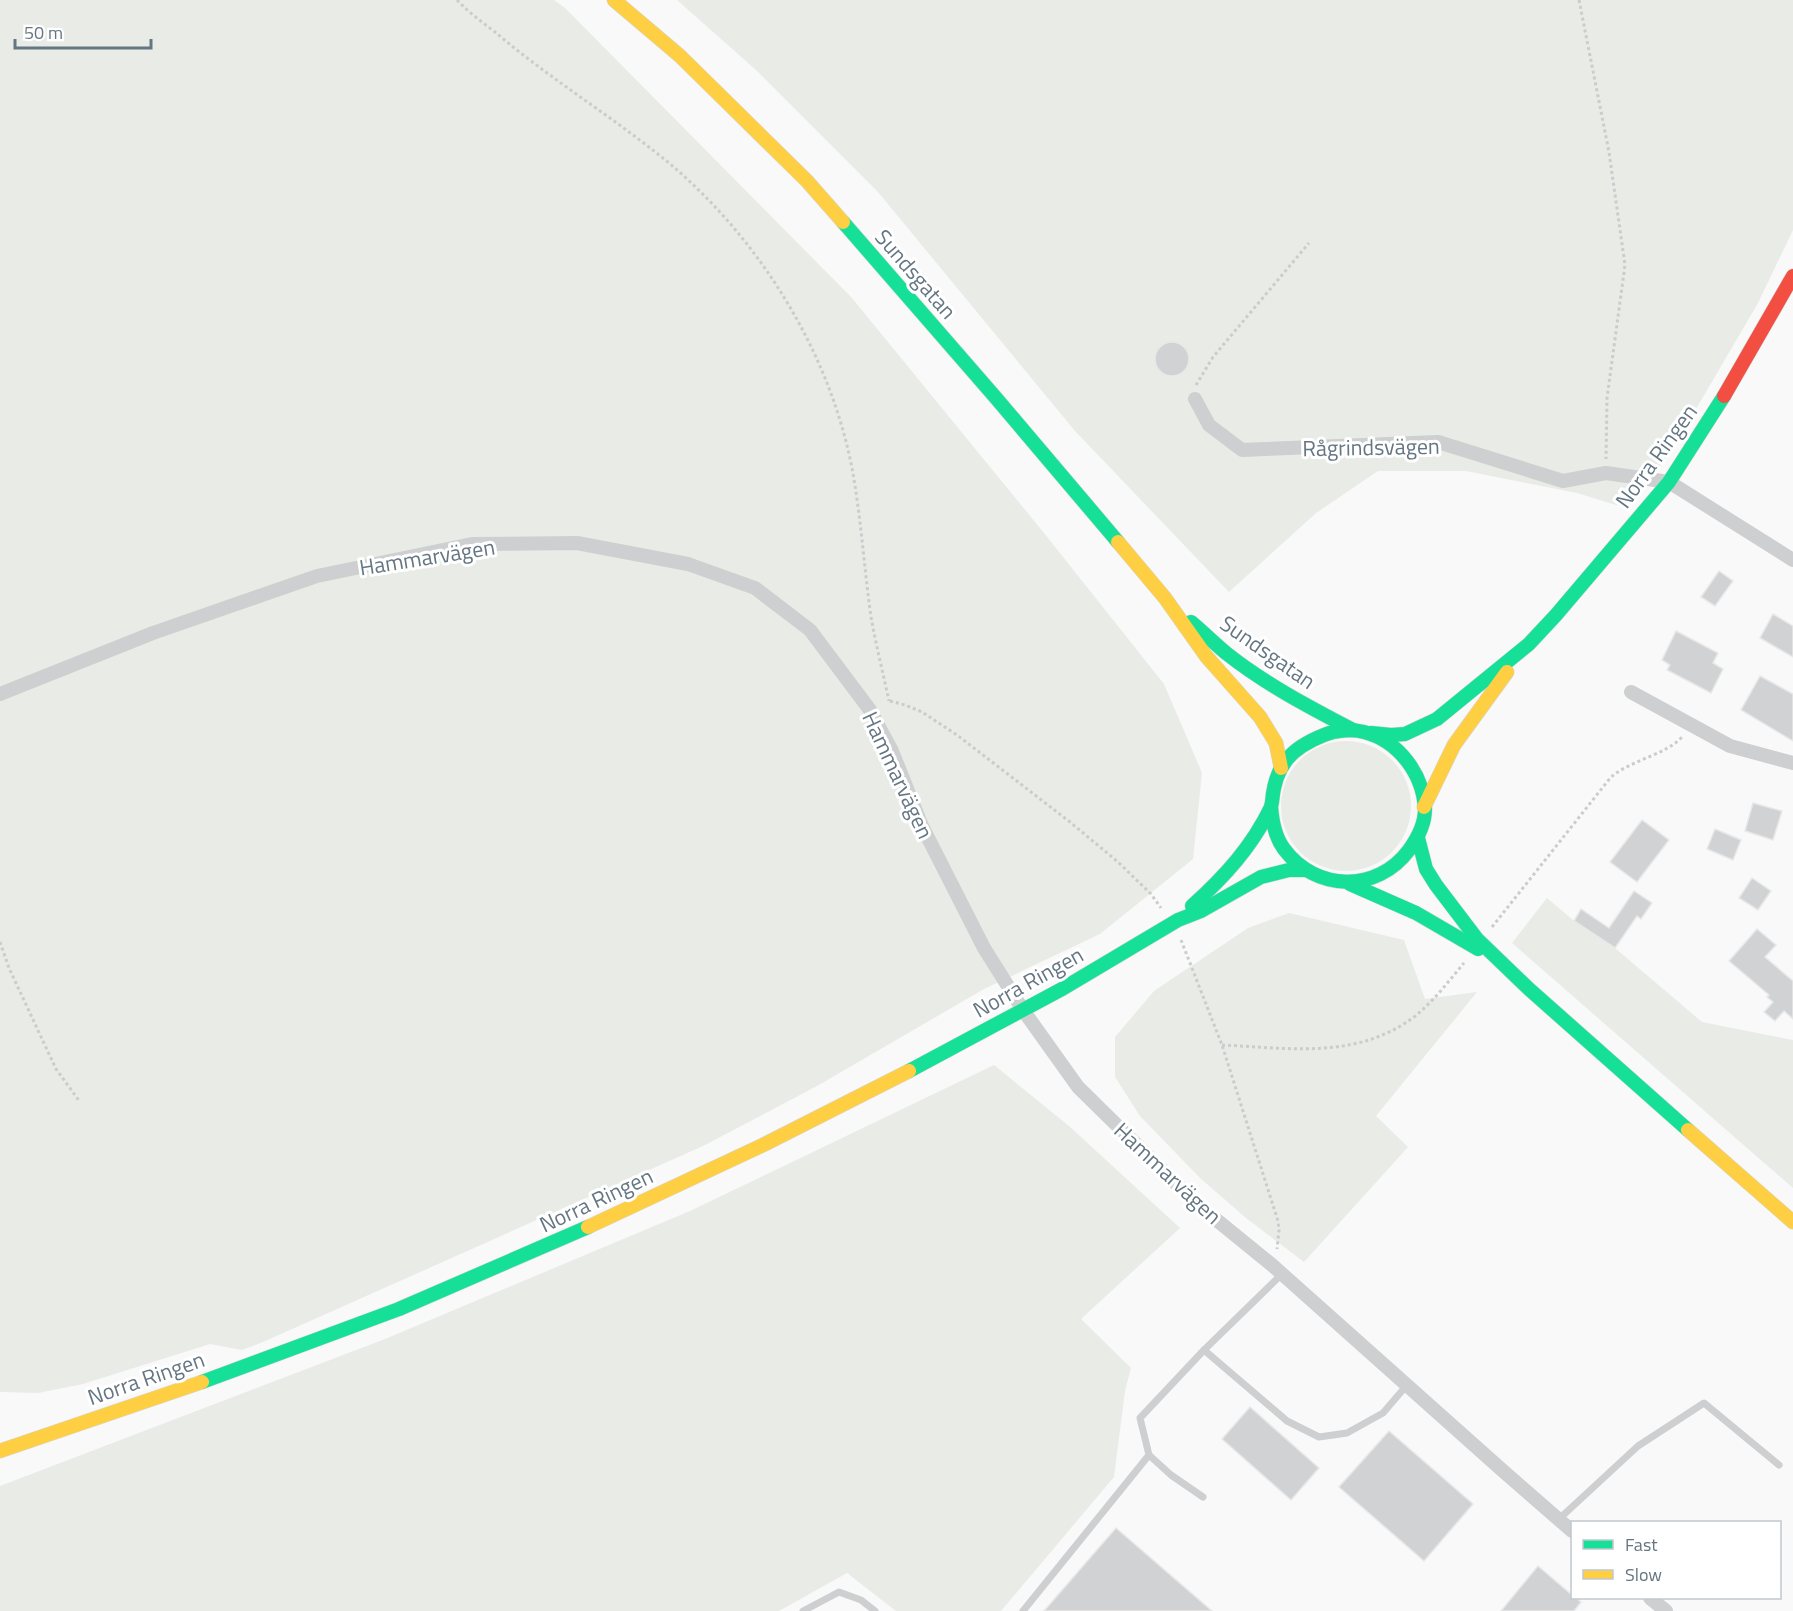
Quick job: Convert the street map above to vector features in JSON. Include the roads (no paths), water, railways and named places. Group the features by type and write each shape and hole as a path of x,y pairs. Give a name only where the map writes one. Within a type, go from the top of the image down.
{"main road":[{"name":"Sundsgatan","path":"614,0 680,56 807,182 996,398 1165,598 1206,656 1260,717 1276,743 1281,768"},
{"name":"Norra Ringen","path":"1371,733 1405,734 1437,719 1528,644 1556,615 1669,482 1722,400 1793,276"},
{"name":"Sundsgatan","path":"1165,598 1225,652 1253,672 1353,730"},
{"name":"Norra Ringen","path":"1424,807 1454,745 1528,644"},
{"path":"1336,730 1371,733 1399,749 1418,776 1423,791 1424,807 1418,838 1401,861 1389,871 1362,882 1347,883 1318,877 1293,860 1280,842 1272,821 1274,783 1281,768 1298,748 1320,735 1336,730"},
{"name":"Norra Ringen","path":"1178,920 1230,871 1257,833 1271,806"},
{"path":"1418,838 1426,869 1477,939 1507,969 1793,1222"},
{"name":"Norra Ringen","path":"0,1451 223,1374 387,1313 579,1232 820,1118 1023,1010 1178,920 1201,911 1261,877 1289,870 1305,870"},
{"path":"1347,883 1383,897 1441,925 1507,969"}],"street":[{"name":"Rågrindsvägen","path":"1195,399 1209,424 1242,450 1438,442 1563,481 1606,473 1669,482 1793,560"},
{"name":"Hammarvägen","path":"0,694 153,633 317,576 472,544 577,543 688,564 755,588 810,630 870,710 892,751 922,826 984,948 1023,1010 1078,1087 1197,1204 1277,1270 1571,1530"},
{"path":"1631,692 1730,746 1793,763"},
{"path":"1651,1599 1666,1611"}],"lane":[{"path":"1203,1497 1171,1475 1149,1455 1140,1418 1277,1270"},
{"path":"1204,1350 1287,1421 1319,1437 1347,1433 1383,1413 1407,1386"},
{"path":"1559,1519 1638,1446 1704,1403 1779,1464"},
{"path":"1023,1611 1149,1455"},
{"path":"803,1611 839,1592 861,1600 875,1611"}]}
